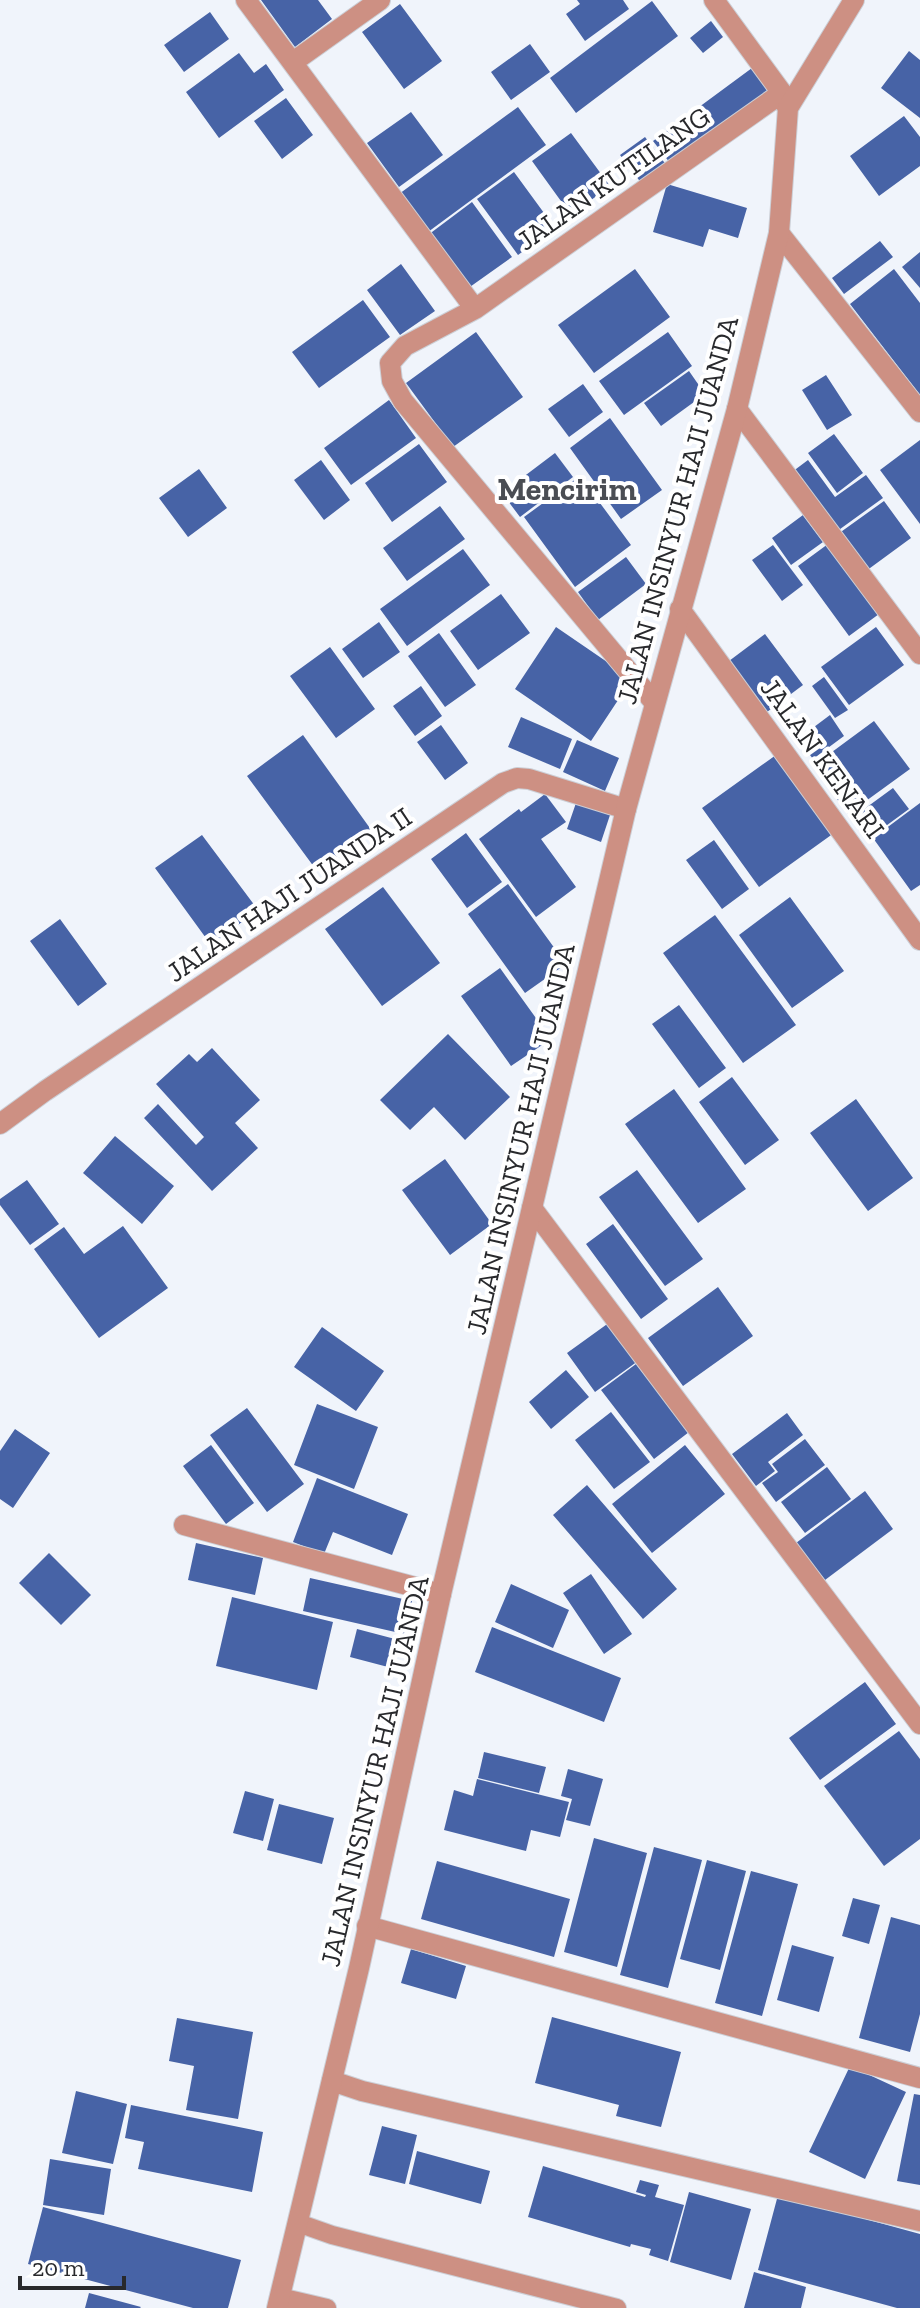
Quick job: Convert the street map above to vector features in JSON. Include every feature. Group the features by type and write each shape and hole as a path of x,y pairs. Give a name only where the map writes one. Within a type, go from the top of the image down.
{"street":[{"path":"246,0 475,309"},
{"path":"293,62 380,0"},
{"path":"714,0 785,100"},
{"name":"JALAN INSINYUR HAJI JUANDA","path":"278,2302 359,1968 441,1594 626,809 737,409 779,233 785,100 854,0"},
{"name":"JALAN KUTILANG","path":"654,702 403,401 392,381 390,363 405,346 475,309 785,100"},
{"path":"779,233 920,412"},
{"path":"737,409 920,654"},
{"name":"JALAN KENARI","path":"680,609 920,940"},
{"name":"JALAN HAJI JUANDA II","path":"0,1124 503,783 517,778 529,779 626,809"},
{"path":"532,1208 920,1724"},
{"path":"184,1525 441,1594"},
{"path":"367,1926 920,2078"},
{"path":"332,2081 362,2091 920,2221"}],"lane":[{"path":"298,2223 332,2235 617,2308"},
{"path":"278,2302 327,2308"}],"building":[{"path":"261,0 318,0 332,19 295,47"},
{"path":"577,0 623,0 629,9 585,41 566,14 580,4"},
{"path":"652,1 678,36 576,113 550,78"},
{"path":"400,4 442,61 404,89 362,32"},
{"path":"210,12 229,39 184,72 164,45"},
{"path":"711,21 723,37 703,53 690,38"},
{"path":"530,44 550,72 511,100 491,72"},
{"path":"909,51 920,60 920,118 881,88"},
{"path":"239,53 254,73 266,64 284,90 219,138 186,92"},
{"path":"752,68 768,90 670,163 653,141"},
{"path":"286,98 313,135 282,159 254,121"},
{"path":"518,107 546,145 428,232 399,194"},
{"path":"411,112 443,155 399,187 367,143"},
{"path":"904,116 920,137 920,166 879,196 850,156"},
{"path":"571,133 610,186 571,215 532,161"},
{"path":"645,137 667,166 642,184 620,155"},
{"path":"514,172 555,228 518,255 477,199"},
{"path":"667,184 747,208 738,238 709,229 703,247 653,232"},
{"path":"472,202 512,257 467,289 428,235"},
{"path":"880,241 893,257 844,294 832,278"},
{"path":"920,252 920,288 902,267"},
{"path":"401,264 435,311 400,335 367,290"},
{"path":"635,269 670,317 594,373 558,325"},
{"path":"894,269 920,303 920,395 850,304"},
{"path":"363,300 390,337 319,388 292,352"},
{"path":"476,332 523,397 453,447 406,383"},
{"path":"668,332 692,366 624,415 599,381"},
{"path":"689,371 705,394 661,426 644,403"},
{"path":"826,375 852,415 827,430 802,390"},
{"path":"583,384 603,412 569,437 548,409"},
{"path":"389,400 416,438 351,485 324,448"},
{"path":"610,418 662,490 621,519 570,448"},
{"path":"834,434 863,473 837,493 808,453"},
{"path":"920,440 920,524 880,470"},
{"path":"419,444 447,482 392,522 365,483"},
{"path":"555,453 573,477 520,517 502,493"},
{"path":"321,460 350,500 324,520 294,480"},
{"path":"808,460 835,497 866,475 883,498 836,532 792,472"},
{"path":"199,469 227,508 188,537 159,498"},
{"path":"580,476 631,545 575,587 524,517"},
{"path":"884,501 911,538 866,571 838,534"},
{"path":"440,506 465,539 407,581 383,548"},
{"path":"803,515 823,542 791,565 772,538"},
{"path":"828,544 879,614 849,636 798,566"},
{"path":"773,545 803,585 782,601 752,560"},
{"path":"463,549 490,585 407,646 380,609"},
{"path":"626,557 646,584 598,620 578,592"},
{"path":"501,594 530,633 478,670 450,631"},
{"path":"379,622 400,652 363,678 342,649"},
{"path":"556,627 632,679 591,741 515,689"},
{"path":"876,627 904,665 849,705 821,667"},
{"path":"439,633 476,685 445,707 408,656"},
{"path":"765,634 803,685 767,712 729,661"},
{"path":"330,647 375,709 336,738 290,676"},
{"path":"824,677 848,710 835,718 812,686"},
{"path":"421,686 442,716 415,736 393,706"},
{"path":"830,715 844,736 813,759 798,739"},
{"path":"521,717 572,739 560,769 508,747"},
{"path":"874,721 910,769 848,814 813,766"},
{"path":"441,725 468,763 445,780 417,742"},
{"path":"303,735 372,831 317,871 247,776"},
{"path":"577,740 619,758 605,791 563,772"},
{"path":"776,755 834,833 759,887 702,808"},
{"path":"893,788 909,809 868,839 852,818"},
{"path":"545,794 566,822 541,839 576,887 536,917 479,839"},
{"path":"576,803 610,815 601,842 567,829"},
{"path":"920,803 920,885 911,891 873,838"},
{"path":"466,833 502,882 467,908 431,859"},
{"path":"202,835 258,910 211,945 155,868"},
{"path":"714,840 749,889 722,909 686,860"},
{"path":"508,884 566,964 525,993 468,914"},
{"path":"383,887 440,963 382,1006 325,929"},
{"path":"790,897 844,971 792,1008 739,935"},
{"path":"715,915 796,1025 743,1063 663,953"},
{"path":"60,919 107,984 78,1006 30,941"},
{"path":"500,968 551,1039 511,1066 461,996"},
{"path":"679,1005 726,1068 699,1088 652,1024"},
{"path":"448,1034 510,1097 465,1140 434,1107 410,1130 380,1100"},
{"path":"212,1048 260,1100 235,1123 258,1148 212,1191 144,1118 158,1104 196,1145 204,1137 156,1084 189,1054 197,1062"},
{"path":"732,1077 779,1140 745,1165 699,1102"},
{"path":"674,1089 746,1189 698,1223 625,1124"},
{"path":"856,1099 913,1178 868,1211 810,1133"},
{"path":"115,1136 174,1186 142,1224 83,1173"},
{"path":"445,1159 492,1224 450,1255 402,1190"},
{"path":"637,1170 703,1259 665,1286 599,1197"},
{"path":"27,1180 59,1224 30,1245 0,1205 0,1199"},
{"path":"613,1224 668,1299 641,1319 586,1244"},
{"path":"123,1226 168,1288 99,1338 34,1249 64,1227 84,1254"},
{"path":"718,1287 753,1336 683,1386 648,1338"},
{"path":"610,1322 638,1361 595,1392 567,1353"},
{"path":"322,1327 384,1371 356,1411 294,1367"},
{"path":"636,1364 689,1432 654,1459 601,1390"},
{"path":"566,1370 589,1397 551,1429 529,1402"},
{"path":"317,1404 378,1427 354,1489 294,1465"},
{"path":"247,1408 304,1484 267,1512 210,1435"},
{"path":"611,1412 650,1462 614,1489 575,1440"},
{"path":"787,1413 803,1435 768,1462 775,1471 756,1486 732,1454"},
{"path":"15,1429 50,1453 13,1508 0,1499 0,1451"},
{"path":"805,1439 825,1465 776,1502 762,1483 778,1472 772,1464"},
{"path":"211,1445 254,1503 226,1524 183,1466"},
{"path":"685,1445 725,1494 652,1553 612,1504"},
{"path":"827,1467 851,1499 805,1533 781,1502"},
{"path":"317,1478 408,1514 392,1555 333,1532 324,1554 293,1542"},
{"path":"587,1485 677,1589 643,1619 553,1515"},
{"path":"865,1491 893,1529 825,1580 796,1543"},
{"path":"196,1543 263,1558 255,1595 188,1580"},
{"path":"49,1553 91,1595 61,1625 19,1583"},
{"path":"591,1574 632,1634 604,1654 563,1593"},
{"path":"310,1578 412,1601 404,1634 303,1611"},
{"path":"511,1584 569,1610 553,1648 495,1622"},
{"path":"232,1597 333,1622 317,1690 216,1666"},
{"path":"492,1627 621,1678 604,1722 475,1672"},
{"path":"357,1629 395,1639 388,1667 350,1657"},
{"path":"865,1682 896,1724 820,1780 789,1738"},
{"path":"899,1731 920,1759 920,1839 884,1866 824,1786"},
{"path":"484,1752 546,1767 539,1793 478,1778"},
{"path":"568,1769 603,1779 590,1826 566,1820 572,1799 561,1796"},
{"path":"477,1779 569,1802 560,1837 531,1830 526,1851 444,1830 454,1790 473,1796"},
{"path":"245,1791 274,1799 263,1841 233,1833"},
{"path":"279,1804 334,1818 322,1864 267,1850"},
{"path":"594,1838 647,1853 617,1967 564,1952"},
{"path":"654,1847 702,1860 668,1988 620,1975"},
{"path":"707,1860 746,1871 720,1970 680,1959"},
{"path":"437,1861 570,1899 554,1957 421,1919"},
{"path":"751,1871 798,1884 762,2016 715,2003"},
{"path":"853,1898 880,1905 869,1944 842,1936"},
{"path":"891,1917 920,1925 920,2014 910,2052 859,2038"},
{"path":"792,1945 834,1957 819,2012 777,2000"},
{"path":"411,1949 466,1966 456,1999 401,1983"},
{"path":"552,2017 681,2052 661,2127 616,2116 619,2105 535,2083"},
{"path":"177,2018 253,2032 238,2119 186,2110 194,2066 169,2061"},
{"path":"850,2066 906,2092 865,2179 809,2152"},
{"path":"76,2091 127,2104 113,2164 62,2153"},
{"path":"914,2094 920,2095 920,2185 897,2181"},
{"path":"131,2105 263,2132 252,2192 138,2169 144,2142 125,2138"},
{"path":"382,2126 417,2135 405,2184 369,2175"},
{"path":"417,2151 490,2171 481,2204 409,2184"},
{"path":"50,2159 111,2169 104,2215 43,2205"},
{"path":"543,2166 645,2197 636,2192 640,2180 659,2185 655,2197 684,2205 668,2261 649,2255 651,2249 631,2244 630,2247 528,2217"},
{"path":"689,2192 751,2209 731,2280 670,2262"},
{"path":"778,2195 920,2234 920,2308 897,2308 758,2270"},
{"path":"43,2207 241,2260 228,2308 193,2308 28,2264"},
{"path":"754,2272 806,2287 801,2308 744,2308"},
{"path":"89,2293 141,2307 85,2308"}],"district":[{"name":"Mencirim","path":"567,489"}]}
